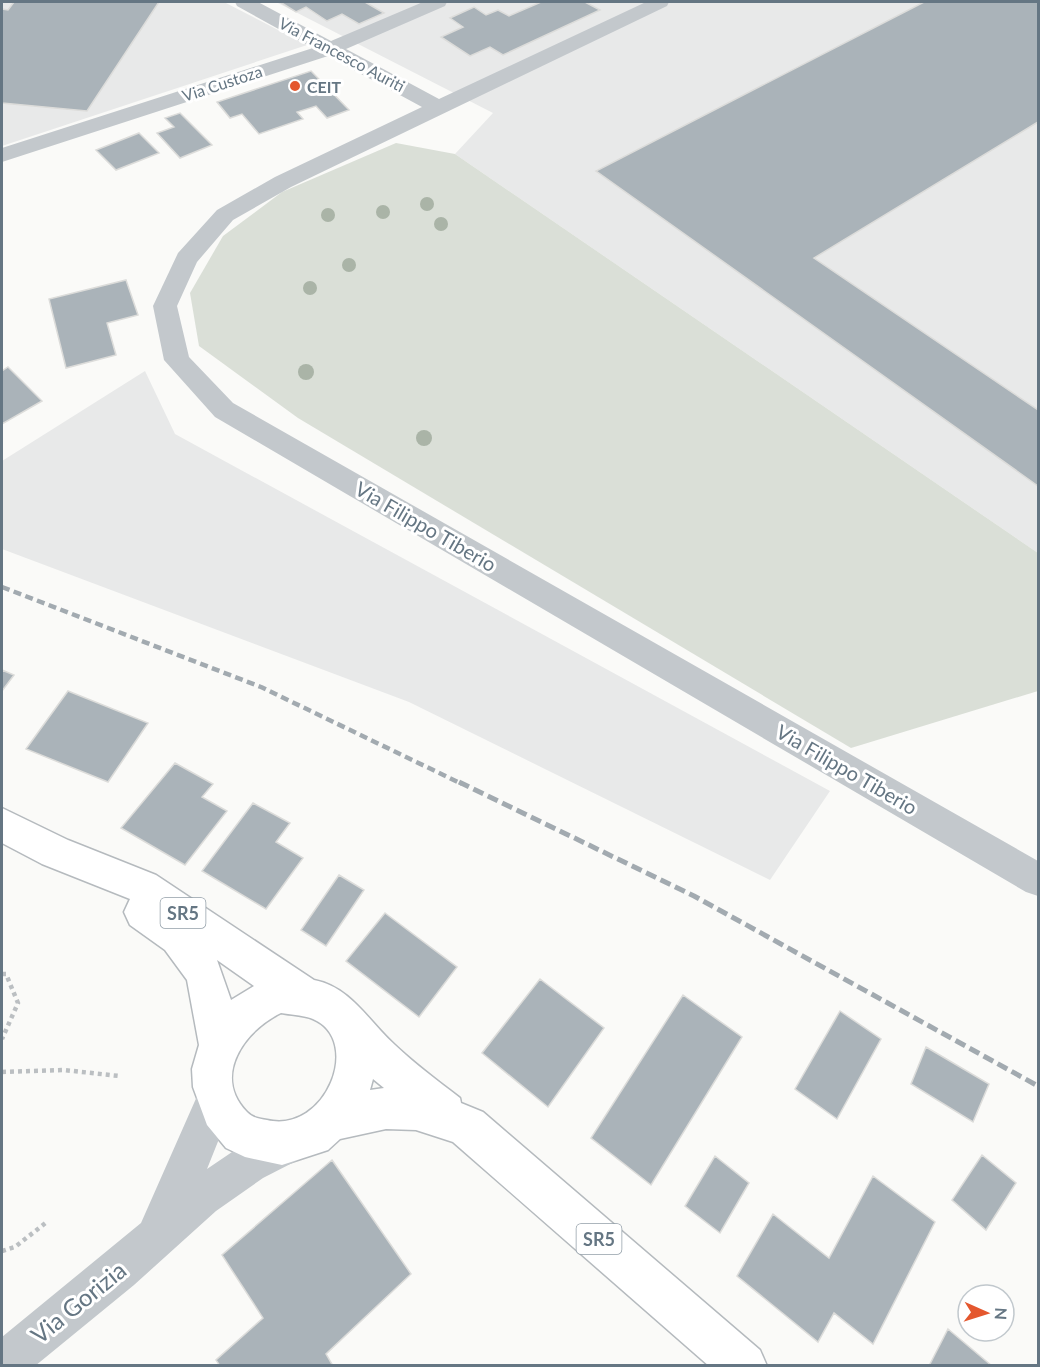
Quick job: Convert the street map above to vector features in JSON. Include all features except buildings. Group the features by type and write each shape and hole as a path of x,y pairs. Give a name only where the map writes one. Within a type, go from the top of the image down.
{"main road":[{"name":"SR5","path":"2,825 55,852 143,887 300,994"},
{"name":"SR5","path":"55,852 179,938 193,955 206,980 215,1012 219,1045"},
{"name":"SR5","path":"351,1028 357,1046 358,1065 354,1084 346,1103 333,1120 313,1136 288,1144 265,1144 243,1136 226,1120 216,1099 212,1072 219,1045 230,1026 245,1011 262,1000 281,994 316,997 330,1004 342,1014 351,1028 380,1059 450,1118"},
{"name":"SR5","path":"333,1120 376,1108 416,1107 450,1118 468,1127 744,1365"}],"street":[{"name":"Via Francesco Auriti","path":"244,2 333,48 439,108"},
{"name":"Via Custoza","path":"2,155 333,48 438,2"},
{"name":"Via Filippo Tiberio","path":"660,2 283,183 225,215 186,259 165,306 177,360 224,410 1038,880"},
{"name":"Via Gorizia","path":"153,1239 176,1195 216,1099"},
{"name":"Via Gorizia","path":"2,1364 202,1197 249,1164 288,1144"}],"path":[{"path":"2,974 6,974 18,1003 6,1035 2,1039"},
{"path":"2,1072 64,1070 119,1076"},
{"path":"2,1251 15,1247 48,1221"}],"shaded area":[{"path":"2,2 224,2 307,45 2,146"},
{"path":"276,2 1038,2 1038,553 455,154 493,113"},
{"path":"396,143 455,154 1038,553 1038,691 851,748 298,418 199,346 190,293 223,236 282,192"},
{"path":"145,371 175,434 830,791 770,880 409,702 2,549 2,461"}],"railway":[{"path":"2,587 261,687 462,784"},
{"path":"459,782 694,896 1038,1086"}],"place":[{"name":"CEIT","path":"295,86"}]}
